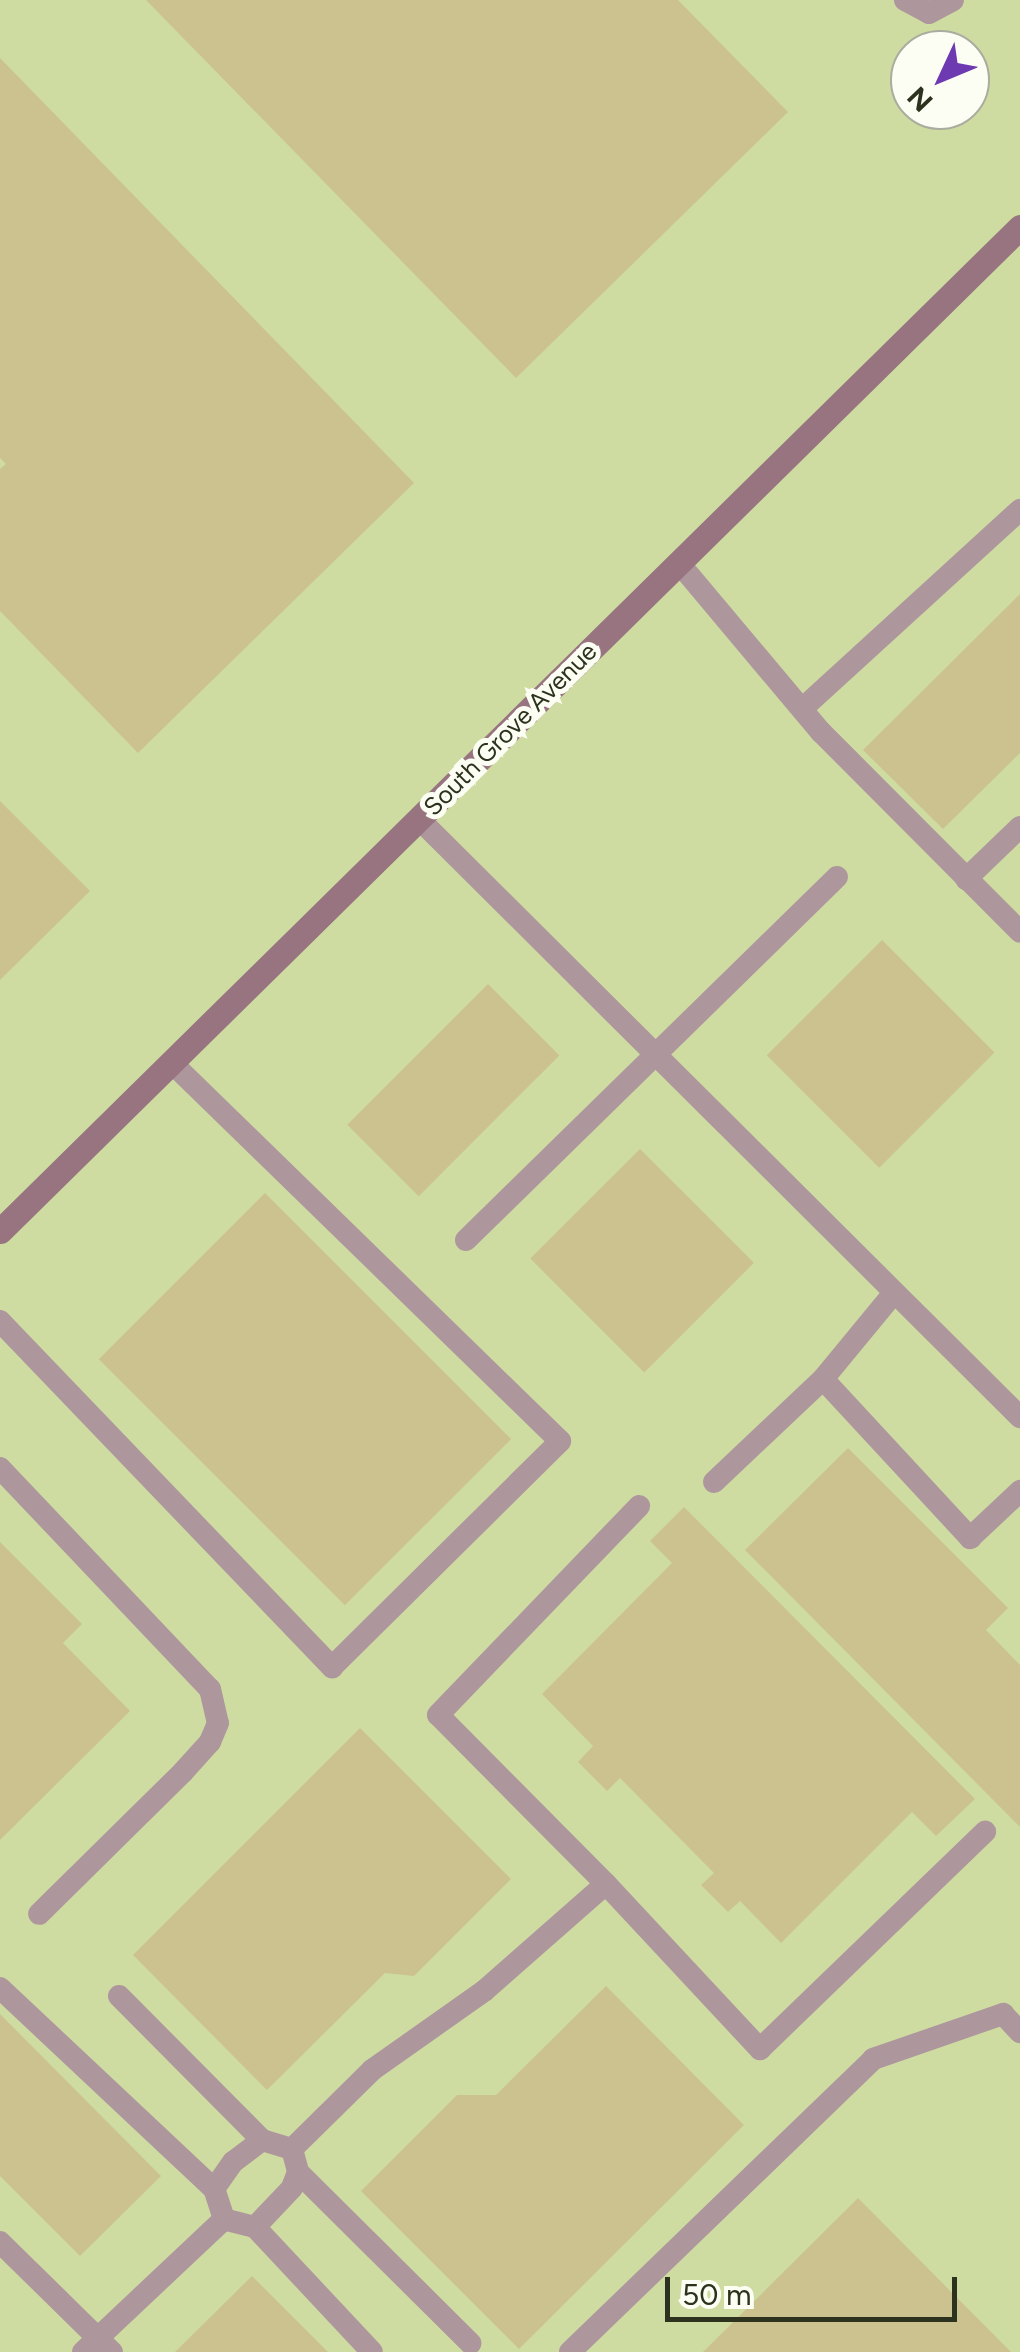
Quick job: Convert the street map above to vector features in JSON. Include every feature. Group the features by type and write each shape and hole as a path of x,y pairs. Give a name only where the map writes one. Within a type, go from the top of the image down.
{"main road":[{"name":"South Grove Avenue","path":"0,1230 1020,228"}],"lane":[{"path":"906,0 929,13 953,0"},
{"path":"803,708 1020,510"},
{"path":"679,563 803,708 1020,932"},
{"path":"418,819 1020,1418"},
{"path":"966,879 1020,827"},
{"path":"466,1240 837,877"},
{"path":"0,1321 332,1667 560,1441 171,1062"},
{"path":"714,1482 823,1378 894,1292"},
{"path":"823,1378 970,1538 1020,1491"},
{"path":"0,1468 210,1689 218,1723 210,1742 182,1772 38,1914"},
{"path":"639,1506 438,1716 606,1884 760,2049 985,1832"},
{"path":"254,2227 292,2188 295,2160 372,2070 484,1992 606,1884"},
{"path":"0,1988 214,2190 224,2219"},
{"path":"119,1996 262,2140 295,2160 470,2343"},
{"path":"570,2352 874,2059 1003,2014 1020,2032"},
{"path":"214,2190 233,2162 262,2140"},
{"path":"224,2219 254,2227 372,2352"},
{"path":"0,2242 98,2347 224,2219"}],"shaded area":[{"path":"0,0 1020,0 1020,2352 0,2352"}],"building":[{"path":"146,0 678,0 788,112 516,378"},
{"path":"0,58 414,483 138,753 0,611 0,469 6,464 0,458"},
{"path":"1020,594 1020,753 943,829 863,750"},
{"path":"0,801 90,891 0,980"},
{"path":"882,940 994,1052 879,1168 767,1055"},
{"path":"488,984 559,1055 419,1196 347,1125"},
{"path":"640,1149 754,1263 644,1372 530,1259"},
{"path":"265,1193 511,1439 345,1605 99,1359"},
{"path":"848,1448 1008,1608 986,1630 1020,1665 1020,1827 745,1550"},
{"path":"684,1507 975,1799 936,1836 912,1812 781,1943 740,1901 728,1912 701,1885 714,1873 620,1778 607,1791 578,1762 593,1746 542,1694 672,1563 650,1541"},
{"path":"0,1542 82,1624 63,1643 130,1711 0,1840"},
{"path":"360,1728 511,1879 414,1976 385,1973 267,2090 133,1955"},
{"path":"606,1986 744,2125 519,2349 361,2191 457,2095 496,2095"},
{"path":"0,2014 161,2176 80,2256 0,2176"},
{"path":"858,2198 1011,2352 703,2352"},
{"path":"252,2276 328,2352 175,2352"}]}
